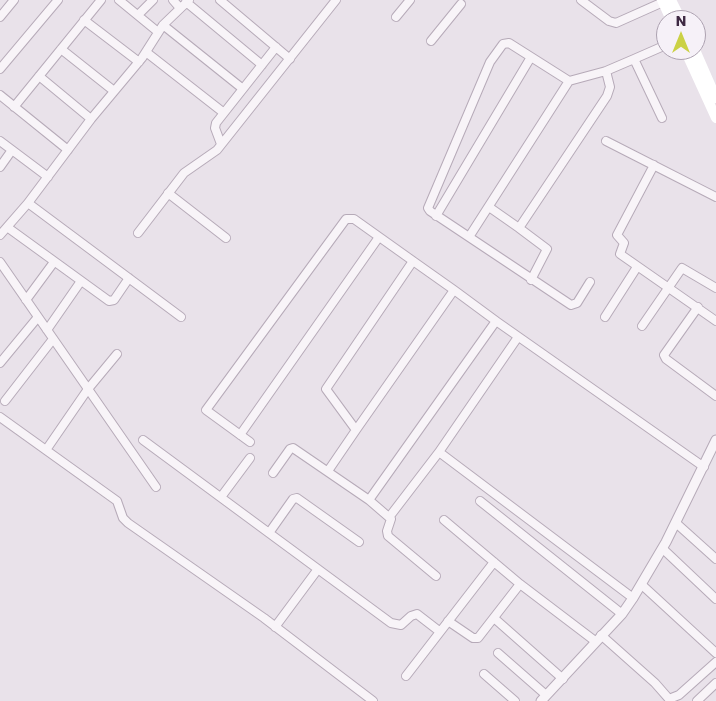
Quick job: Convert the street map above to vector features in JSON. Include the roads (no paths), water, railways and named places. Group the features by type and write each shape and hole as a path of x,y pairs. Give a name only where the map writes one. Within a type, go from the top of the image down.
{"main road":[{"path":"690,60 716,118"},
{"path":"699,60 716,98"}],"street":[{"path":"0,17 14,0"},
{"path":"0,69 58,0"},
{"path":"14,107 101,0"},
{"path":"119,0 243,89"},
{"path":"138,15 153,0"},
{"path":"173,0 185,3 262,65"},
{"path":"220,0 290,59"},
{"path":"138,233 189,168 213,153 221,144 336,0"},
{"path":"396,17 410,0"},
{"path":"581,0 609,21 616,23 666,1"},
{"path":"431,41 461,1"},
{"path":"0,235 28,203 91,119 139,62 160,28 185,3"},
{"path":"84,20 139,62"},
{"path":"568,81 506,42 502,44 490,62 428,205 430,211 436,216 572,306 577,304 590,282"},
{"path":"221,144 215,125 276,47"},
{"path":"61,49 114,91"},
{"path":"469,237 568,81 606,71 656,49"},
{"path":"146,52 224,113"},
{"path":"436,216 531,57"},
{"path":"634,59 662,118"},
{"path":"520,228 607,96 610,87 606,71"},
{"path":"39,76 91,119"},
{"path":"0,96 68,150"},
{"path":"0,141 48,177"},
{"path":"606,141 716,197"},
{"path":"0,166 12,150"},
{"path":"654,165 617,235 624,243 620,254 716,321"},
{"path":"168,193 226,238"},
{"path":"28,203 181,317"},
{"path":"489,207 547,249 531,280"},
{"path":"250,442 207,413 208,407 346,218 354,219 704,468"},
{"path":"7,227 111,301 129,278"},
{"path":"240,436 379,237"},
{"path":"0,262 156,487"},
{"path":"26,300 54,262"},
{"path":"356,430 326,389 413,262"},
{"path":"605,317 637,267"},
{"path":"642,326 680,270 685,268 716,288"},
{"path":"47,330 82,281"},
{"path":"328,471 454,290"},
{"path":"698,307 664,355 666,359 716,396"},
{"path":"0,363 38,317"},
{"path":"368,500 496,321"},
{"path":"390,516 439,452 518,337"},
{"path":"5,401 53,339"},
{"path":"46,450 88,389 117,354"},
{"path":"0,417 117,501 123,518 128,523 275,627 374,701"},
{"path":"143,440 394,624 401,625 411,616 417,614 439,632"},
{"path":"498,653 544,698 622,614 642,585 716,442"},
{"path":"273,472 292,448 328,471 390,516 392,521 387,535 436,576"},
{"path":"439,452 633,598"},
{"path":"221,497 250,458"},
{"path":"269,533 293,499 297,498 359,542"},
{"path":"480,501 622,614"},
{"path":"444,520 520,584 598,638 656,683 669,699 679,695 716,662"},
{"path":"676,522 716,559"},
{"path":"662,549 716,599"},
{"path":"406,676 494,562"},
{"path":"275,627 318,569"},
{"path":"448,621 476,639 520,584"},
{"path":"642,585 716,653"},
{"path":"494,618 563,679"},
{"path":"484,674 515,701"},
{"path":"697,701 716,684"}]}
